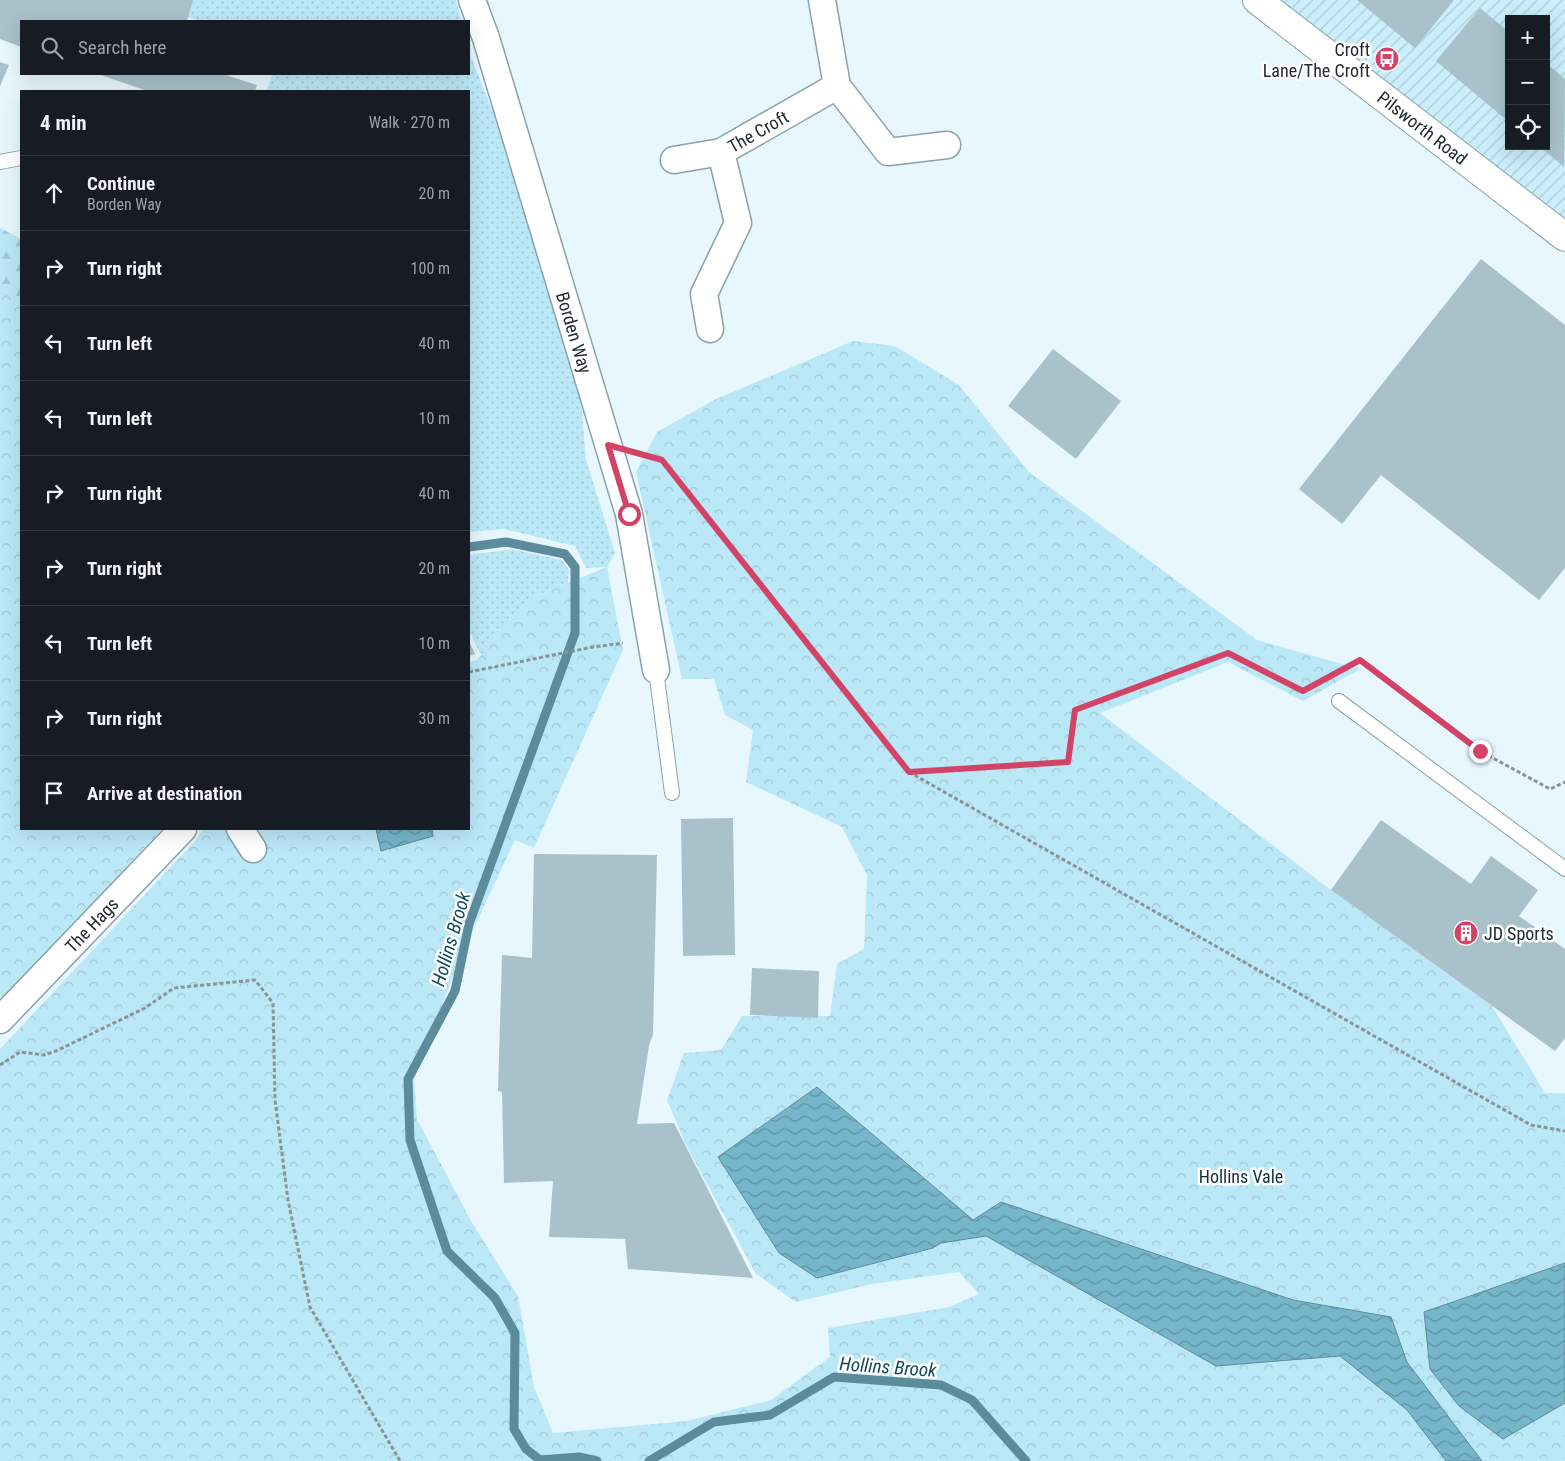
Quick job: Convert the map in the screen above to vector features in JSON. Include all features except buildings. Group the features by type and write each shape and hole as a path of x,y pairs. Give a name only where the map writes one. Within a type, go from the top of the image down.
{"street":[{"name":"Borden Way","path":"472,0 629,514 656,670"},
{"path":"822,0 837,86 888,152 947,145"},
{"name":"Pilsworth Road","path":"1257,0 1565,236"},
{"name":"The Croft","path":"674,160 721,152 837,86"},
{"path":"710,330 704,294 738,223 721,152"},
{"name":"The Hags","path":"0,1020 181,830"}],"lane":[{"path":"0,162 20,158"},
{"path":"656,670 672,793"},
{"path":"1339,702 1565,869"}],"path":[{"path":"608,445 662,460 909,772 1531,1125 1565,1131"},
{"path":"470,672 626,643"},
{"path":"909,772 1068,762 1075,710 1228,653 1303,691 1360,660 1480,751 1550,789 1565,782"},
{"path":"0,1065 20,1052 44,1055 56,1051 145,1008 174,988 255,980 273,1003 275,1100 288,1200 310,1307 400,1461"}],"shaded area":[{"path":"1274,0 1565,0 1565,220"}],"green space":[{"path":"193,0 456,0 461,20 197,20 188,17"},
{"path":"470,54 507,149 581,401 586,460 615,553 607,567 586,568 575,546 504,529 470,532 470,90 267,90 272,75 470,75"},
{"path":"0,228 20,238 20,298 0,290"},
{"path":"0,290 20,298 20,830 161,830 35,965 0,998"},
{"name":"Hollins Vale","path":"853,341 895,346 959,385 1029,472 1257,640 1360,669 1303,701 1228,662 1100,713 1331,890 1492,1006 1545,1093 1565,1093 1565,1461 0,1461 0,1049 195,841 202,830 470,830 470,662 477,660 528,599 607,567 623,650 534,848 515,840 459,960 414,1079 417,1119 471,1221 518,1296 534,1387 553,1433 687,1421 771,1400 830,1357 828,1328 949,1307 979,1294 959,1272 872,1284 796,1302 756,1274 686,1145 667,1100 684,1053 721,1050 742,1016 830,1016 837,964 864,949 867,875 842,827 746,782 753,730 725,715 714,679 682,679 636,472 657,432 714,400"},
{"path":"511,549 562,560 569,570 568,583 528,599 481,655 470,633 470,555"}],"water":[{"path":"376,830 432,830 433,836 381,851"},
{"path":"817,1087 973,1220 1001,1202 1293,1300 1391,1317 1407,1362 1482,1461 1446,1461 1407,1410 1340,1356 1216,1366 986,1236 941,1243 933,1248 817,1278 779,1253 718,1157"},
{"path":"1565,1263 1565,1403 1503,1439 1459,1406 1430,1369 1424,1312"}],"waterway":[{"name":"Hollins Brook","path":"470,547 506,542 565,554 575,567 575,633 469,924 455,991 408,1079 410,1140 447,1251 495,1298 515,1333 514,1429 526,1449 540,1460 579,1457 597,1461"},
{"name":"Hollins Brook","path":"649,1461 714,1422 770,1415 834,1377 941,1385 972,1400 1026,1461"}],"place":[{"name":"Croft Lane/The Croft","path":"1387,59"},
{"name":"JD Sports","path":"1466,933"}],"route":[{"path":"629,514 608,445 622,447 662,460 909,772 1068,762 1075,710 1228,653 1303,691 1360,660 1480,751"}]}
